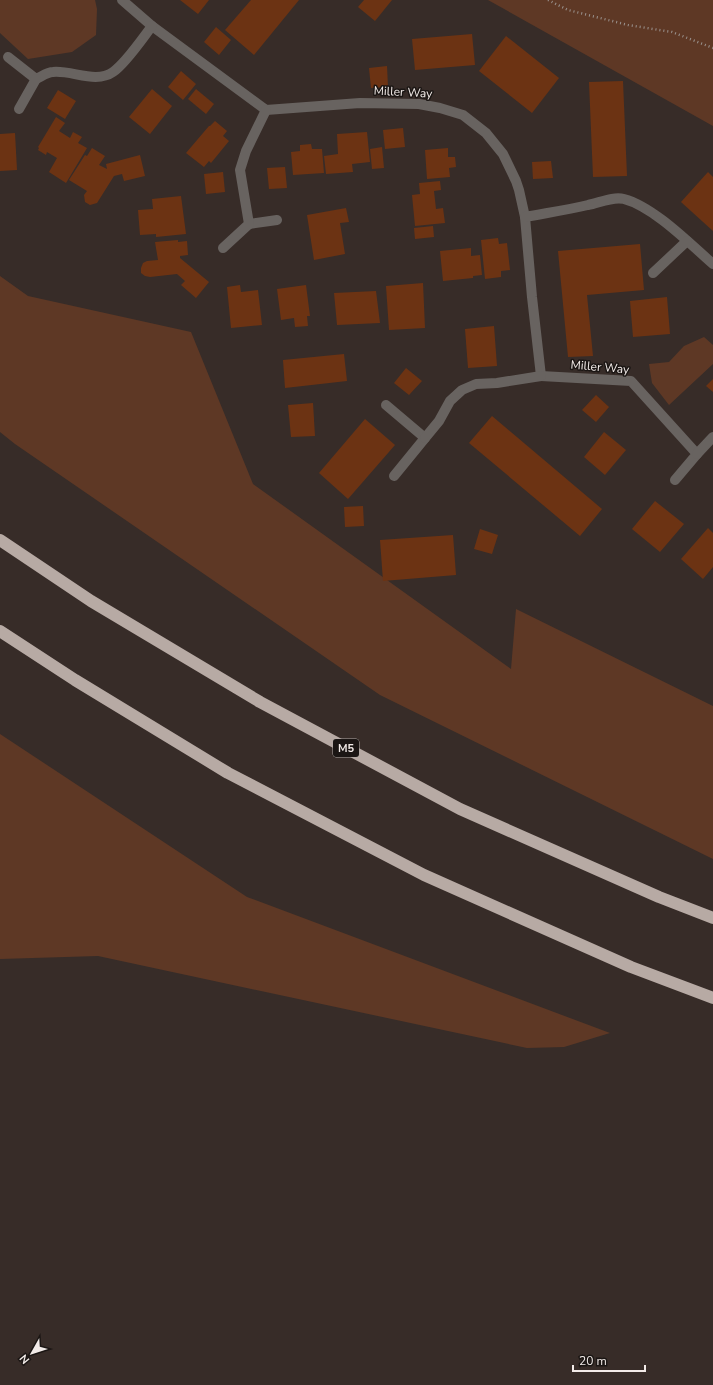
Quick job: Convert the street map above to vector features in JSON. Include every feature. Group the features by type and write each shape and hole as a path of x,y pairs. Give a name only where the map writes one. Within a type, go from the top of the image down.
{"highway":[{"name":"M5","path":"0,540 91,601 260,702 460,809 659,897 713,918"},
{"path":"0,631 75,680 228,773 424,875 631,967 713,998"}],"street":[{"path":"122,0 152,26 266,110 246,151 240,170 250,224"},
{"path":"19,109 36,79 51,72 94,78 112,73 126,60 152,26"},
{"path":"8,57 36,79"},
{"name":"Miller Way","path":"266,110 360,103 419,104 440,108 463,116 486,133 503,154 516,181 525,217 541,376"},
{"path":"525,217 609,200 623,199 640,206 664,221 713,264"},
{"path":"223,248 250,224 277,220"},
{"path":"653,273 687,241"},
{"name":"Miller Way","path":"394,476 439,421 450,401 462,390 476,384 497,383 541,376 631,381 697,454"},
{"path":"386,405 425,438"},
{"path":"676,480 713,437"}],"path":[{"path":"548,0 568,10 628,25 672,32 713,48"}],"shaded area":[{"path":"0,0 95,0 97,9 96,35 72,52 28,59 0,33"},
{"path":"488,0 713,0 713,126"},
{"path":"0,276 28,296 191,332 253,484 511,669 516,609 713,706 713,859 380,695 15,444 0,432"},
{"path":"704,337 713,345 713,364 669,405 652,383 649,364 669,362 684,346"},
{"path":"0,734 247,897 610,1033 564,1047 527,1048 98,956 0,959"}],"building":[{"path":"180,0 209,0 198,14"},
{"path":"251,0 299,0 254,55 225,30"},
{"path":"364,0 392,0 375,21 358,7"},
{"path":"216,27 231,40 219,55 204,42"},
{"path":"472,34 475,65 415,70 412,39"},
{"path":"506,36 559,78 532,113 479,71"},
{"path":"387,66 388,87 371,88 369,68"},
{"path":"181,71 196,84 183,100 168,87"},
{"path":"623,81 627,176 593,177 589,82"},
{"path":"152,89 172,106 150,134 129,117"},
{"path":"196,89 214,104 206,114 188,99"},
{"path":"58,90 76,101 65,119 47,108"},
{"path":"56,117 65,123 59,131 70,138 73,132 82,137 78,143 87,148 66,183 49,172 57,158 47,152 46,155 38,150 38,147"},
{"path":"215,121 227,131 223,136 229,141 211,163 209,161 204,167 186,153"},
{"path":"403,128 405,147 385,149 383,130"},
{"path":"367,132 370,162 352,164 353,172 326,174 324,156 338,154 337,134"},
{"path":"15,133 17,170 0,171 0,134"},
{"path":"311,144 312,149 322,149 324,173 293,175 291,152 300,151 300,145"},
{"path":"382,147 384,168 372,169 370,149"},
{"path":"92,148 105,156 99,165 107,169 106,164 140,155 145,176 124,181 122,174 114,176 97,203 90,205 85,202 84,195 87,191 69,180 85,155 87,156"},
{"path":"448,148 448,157 455,157 456,167 449,168 450,177 427,179 425,150"},
{"path":"551,161 553,178 533,179 532,162"},
{"path":"285,167 287,188 269,189 267,168"},
{"path":"223,172 225,192 206,194 204,174"},
{"path":"708,172 713,177 713,231 681,202"},
{"path":"440,181 441,190 434,191 436,209 443,208 445,223 415,226 412,195 420,194 419,183"},
{"path":"181,196 186,234 156,237 156,234 140,235 138,210 153,209 152,199"},
{"path":"346,208 349,222 340,223 345,254 314,260 307,215"},
{"path":"433,226 434,237 415,239 414,228"},
{"path":"498,238 499,244 507,243 510,270 501,271 501,277 485,279 481,240"},
{"path":"178,240 178,242 187,241 188,255 180,256 180,258 209,282 196,298 181,285 185,281 177,274 150,277 141,273 143,263 158,260 155,242"},
{"path":"640,244 644,290 587,295 593,356 568,357 558,251"},
{"path":"471,248 471,256 480,255 482,275 473,276 473,278 443,281 440,251"},
{"path":"423,283 425,328 389,330 386,286"},
{"path":"240,285 241,292 258,290 262,325 231,328 227,287"},
{"path":"306,285 310,316 307,316 308,326 295,327 294,318 281,320 277,289"},
{"path":"376,291 380,323 337,325 334,293"},
{"path":"667,297 670,334 633,337 630,301"},
{"path":"494,326 497,366 468,368 465,329"},
{"path":"344,354 347,381 285,388 283,360"},
{"path":"406,368 422,381 409,395 394,383"},
{"path":"713,379 713,392 706,386"},
{"path":"596,395 609,407 596,422 582,410"},
{"path":"313,403 315,436 291,437 288,405"},
{"path":"492,416 602,509 580,536 469,443"},
{"path":"365,419 395,445 348,499 319,473"},
{"path":"604,432 626,450 605,475 584,457"},
{"path":"655,501 684,524 660,552 632,529"},
{"path":"363,506 364,526 345,527 344,507"},
{"path":"708,528 713,533 713,567 703,579 681,559"},
{"path":"480,529 498,535 492,554 474,549"},
{"path":"453,535 456,575 383,581 380,540"}]}
